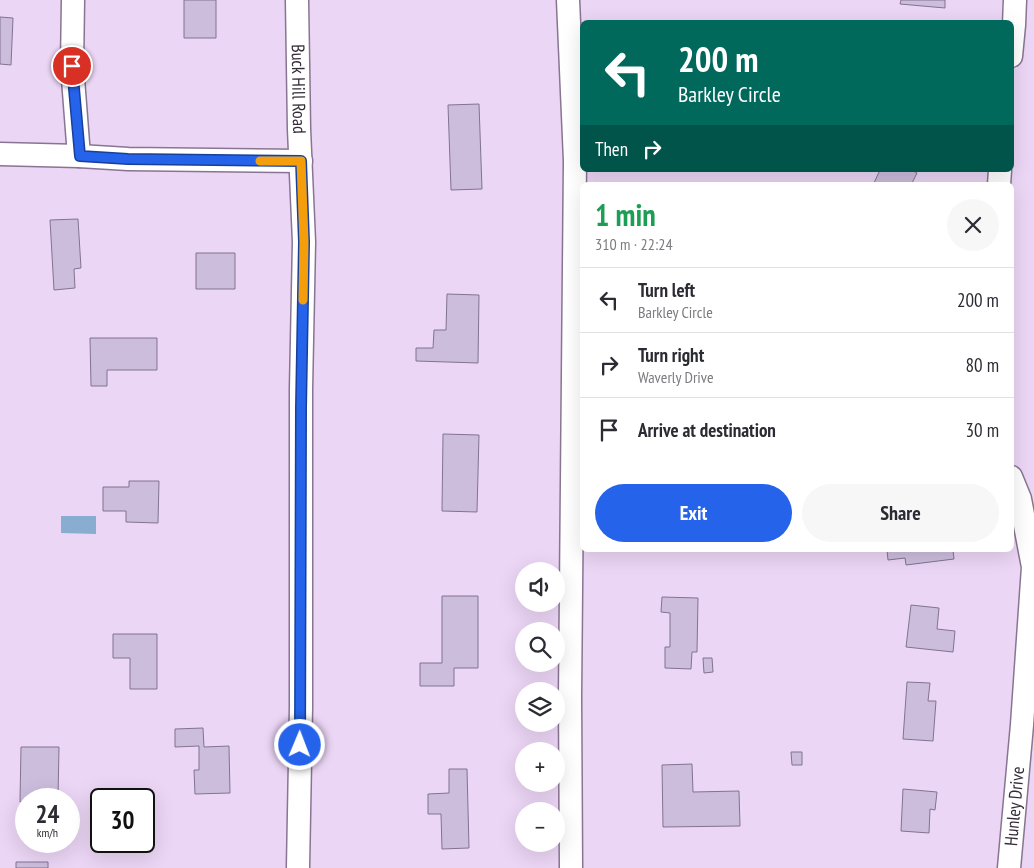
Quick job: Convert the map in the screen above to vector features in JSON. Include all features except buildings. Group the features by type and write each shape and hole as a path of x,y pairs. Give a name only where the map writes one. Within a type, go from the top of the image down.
{"street":[{"path":"73,0 72,66 80,156"},
{"name":"Buck Hill Road","path":"297,0 299,129 304,242 298,868"},
{"path":"568,0 575,161 570,716 571,868"},
{"path":"1014,0 1014,20"},
{"path":"0,154 128,159 301,161"},
{"name":"Hunley Drive","path":"1009,868 1022,725 1033,567 1027,497 1014,481"}],"water":[{"path":"61,516 96,516 96,534 61,533"}],"slow traffic":[{"path":"260,161 301,161 304,242 303,300"}],"route":[{"path":"72,66 80,156 128,159 301,161 304,242 301,408 300,745"}]}
